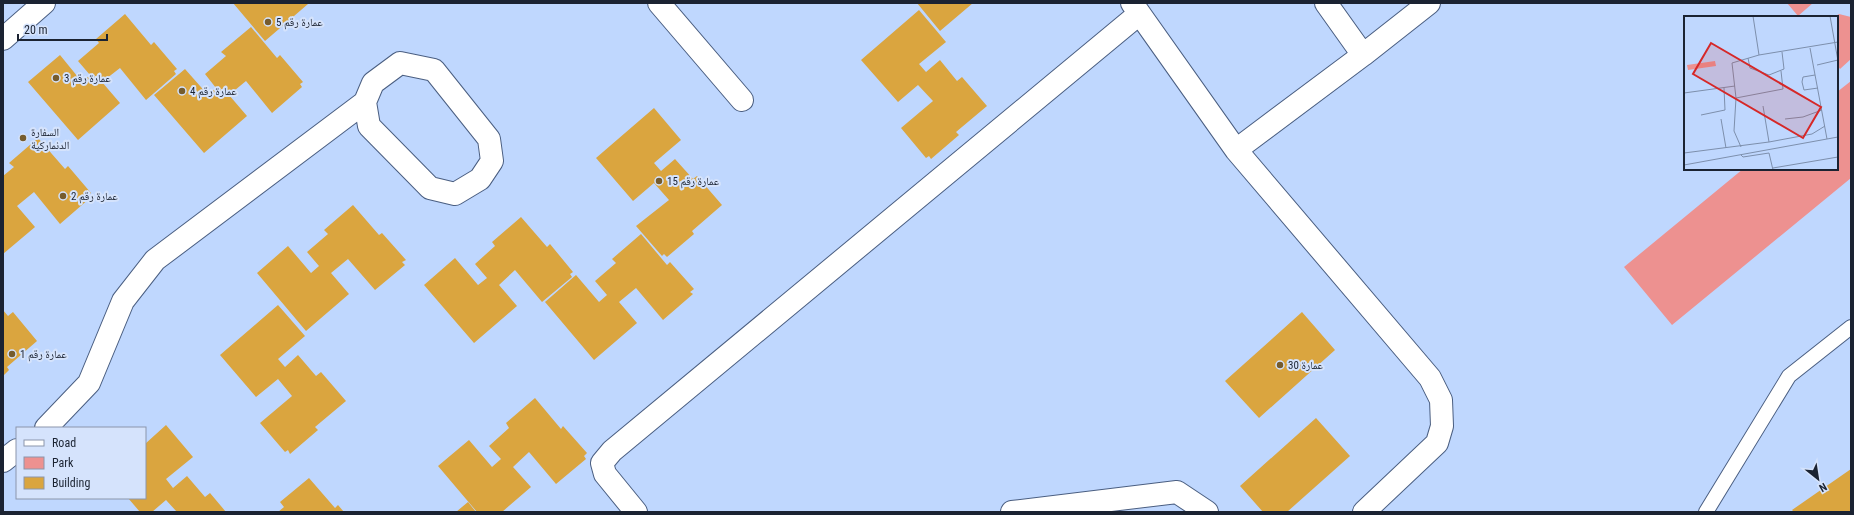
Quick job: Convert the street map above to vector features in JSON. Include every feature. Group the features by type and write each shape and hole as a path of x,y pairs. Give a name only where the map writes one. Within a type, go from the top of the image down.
{"street":[{"path":"3,39 44,3"},
{"path":"659,3 742,100"},
{"path":"1326,3 1363,55"},
{"path":"1236,150 1363,55 1429,3"},
{"path":"636,512 605,474 602,463 612,451 1135,8 1236,150 1430,378 1441,400 1442,426 1436,443 1364,512"},
{"path":"47,427 90,383 123,301 155,260 365,102 373,83 400,63 434,70 489,138 492,160 480,179 456,194 430,188 369,126 365,102"},
{"path":"3,461 16,451"},
{"path":"1012,512 1177,492 1207,512"}],"lane":[{"path":"1706,512 1789,376 1851,327"}],"green space":[{"path":"1787,3 1813,3 1798,16"},
{"path":"1839,14 1851,17 1851,59 1840,69 1838,66 1838,16 1836,16"},
{"path":"1851,81 1851,178 1672,325 1624,267 1742,170 1838,170 1838,91"}],"building":[{"name":"عمارة رقم 5","path":"233,3 307,3 308,4 265,41"},
{"path":"917,3 973,3 940,31"},
{"path":"919,10 946,42 919,64 926,72 940,60 957,81 962,77 987,106 956,132 959,135 931,159 929,156 926,158 901,128 933,101 918,85 898,102 861,60"},
{"name":"عمارة رقم 3","path":"125,14 151,45 154,42 177,69 174,71 176,74 146,100 120,68 102,82 120,103 78,140 28,82 60,55 82,82 90,75 78,61 99,43 96,39"},
{"name":"عمارة رقم 4","path":"251,27 277,58 280,55 303,82 300,84 302,87 272,113 246,81 229,95 247,116 204,153 154,95 185,69 208,95 216,88 205,74 226,56 221,52"},
{"name":"عمارة رقم 15","path":"654,108 681,140 654,163 661,171 675,159 693,179 697,176 722,205 692,231 694,234 667,257 664,254 662,256 636,226 669,200 654,183 633,201 596,158"},
{"name":"عمارة رقم 2","path":"38,138 65,169 68,166 91,193 88,195 90,198 60,224 34,192 17,206 35,227 3,254 3,176 14,167 9,163"},
{"path":"353,205 379,235 382,233 406,260 402,262 405,265 375,290 348,259 331,273 349,294 306,331 257,273 288,246 311,273 319,266 307,252 328,234 324,230"},
{"path":"521,217 547,247 550,244 573,272 570,274 572,277 542,302 515,270 499,285 517,306 474,343 424,285 455,258 478,285 487,278 475,264 495,246 492,242"},
{"path":"641,234 667,265 670,262 694,289 690,292 693,294 663,320 636,288 619,302 637,323 594,360 545,302 576,275 599,302 607,295 595,281 616,263 612,259"},
{"path":"278,305 305,336 278,359 285,367 298,355 316,376 321,372 346,401 315,427 318,430 290,454 288,450 285,452 260,423 292,396 278,379 256,397 220,355"},
{"name":"عمارة رقم 1","path":"3,310 8,316 13,312 37,341 7,367 9,370 3,376"},
{"name":"عمارة 30","path":"1302,312 1335,350 1259,418 1225,381"},
{"path":"535,398 561,429 563,426 587,453 584,456 586,459 556,484 529,452 513,467 531,487 502,512 477,512 438,466 469,440 492,467 501,459 489,446 509,428 506,423"},
{"path":"1316,418 1350,456 1287,512 1263,512 1240,486"},
{"path":"166,425 193,457 166,479 173,488 187,476 205,497 210,493 226,512 177,512 166,500 152,512 140,512 129,499 146,499 146,443"},
{"path":"1851,469 1851,512 1794,512 1792,510"},
{"path":"309,478 335,508 338,505 344,512 278,512 284,507 280,502"},
{"path":"468,502 476,512 456,512"}],"place":[{"name":"عمارة رقم 5","path":"268,22"},
{"name":"عمارة رقم 3","path":"56,78"},
{"name":"عمارة رقم 4","path":"182,91"},
{"name":"السفارة الدنماركية","path":"23,138"},
{"name":"عمارة رقم 15","path":"659,181"},
{"name":"عمارة رقم 2","path":"63,196"},
{"name":"عمارة رقم 1","path":"12,354"},
{"name":"عمارة 30","path":"1280,365"}]}
